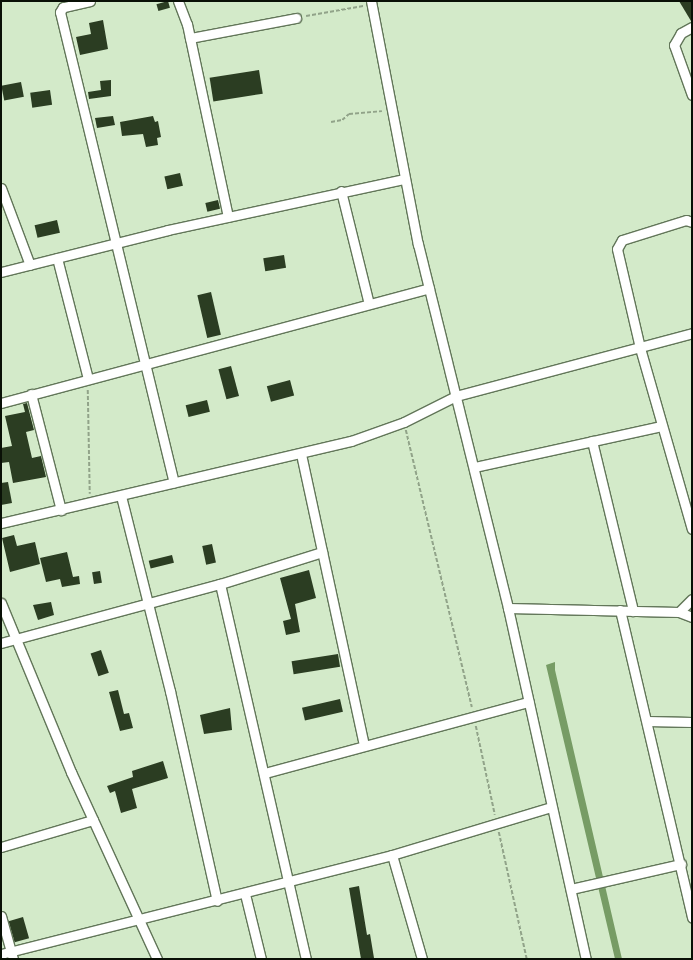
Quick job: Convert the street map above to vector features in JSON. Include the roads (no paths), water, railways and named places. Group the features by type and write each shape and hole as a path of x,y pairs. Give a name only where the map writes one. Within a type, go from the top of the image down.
{"street":[{"path":"90,1 63,7 60,12 174,482"},
{"path":"178,1 190,38 228,217"},
{"path":"371,2 404,178 429,288 475,467 508,608 586,959"},
{"path":"190,38 296,18"},
{"path":"692,27 681,33 674,45 692,95"},
{"path":"1,272 115,243 404,178"},
{"path":"1,188 30,265"},
{"path":"341,191 369,304"},
{"path":"692,222 686,220 618,243 640,348 692,529"},
{"path":"57,258 88,379"},
{"path":"1,402 429,288"},
{"path":"1,523 90,504 174,482 301,454 351,441 404,422 456,396 692,333"},
{"path":"32,394 61,510"},
{"path":"475,467 662,426"},
{"path":"592,441 633,611"},
{"path":"301,454 364,745"},
{"path":"121,496 217,901"},
{"path":"1,642 220,584 322,552"},
{"path":"220,584 290,882 306,959"},
{"path":"679,612 692,599"},
{"path":"1,603 93,820 157,959"},
{"path":"508,608 679,612 692,617"},
{"path":"620,610 681,864 692,918"},
{"path":"264,773 528,702"},
{"path":"647,721 692,722"},
{"path":"1,954 12,955 140,920 392,855 551,807"},
{"path":"1,847 93,820"},
{"path":"392,855 422,959"},
{"path":"571,889 681,864"},
{"path":"245,894 261,959"},
{"path":"1,916 12,955"}]}
